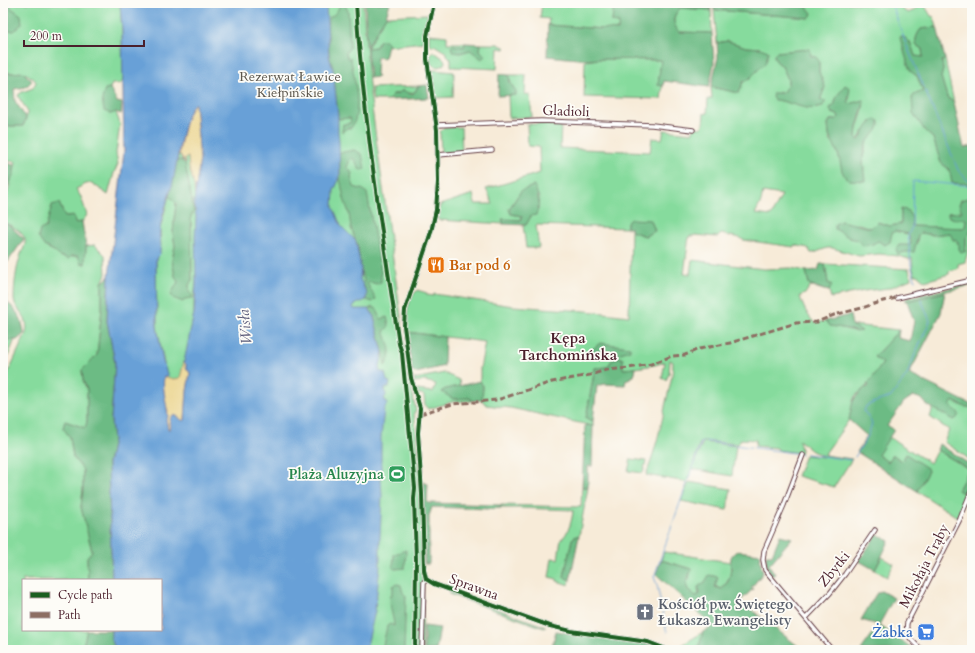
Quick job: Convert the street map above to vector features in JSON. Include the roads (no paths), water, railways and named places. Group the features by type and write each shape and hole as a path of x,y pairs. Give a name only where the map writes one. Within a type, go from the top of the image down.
{"street":[{"path":"422,650 424,582 426,579 424,570 418,421 420,408 411,378 404,317 431,232 436,210 438,155 437,125 427,59 427,36 434,3"},
{"path":"971,3 972,7"},
{"name":"Gladioli","path":"437,125 541,121 652,125 693,130"},
{"path":"438,155 492,150"},
{"path":"897,298 972,280"},
{"path":"803,455 784,505 764,551 763,560 765,570 832,650"},
{"name":"Mikołaja Trąby","path":"922,650 908,637 906,627 907,623 960,519 972,489"},
{"name":"Zbytki","path":"806,618 830,593 845,574 875,530"},
{"name":"Sprawna","path":"426,579 434,584 550,626 571,631 648,642 669,650"}],"water":[{"name":"Wisła","path":"120,3 326,3 329,56 333,69 339,140 340,173 339,180 334,190 333,207 341,226 356,241 361,268 360,279 367,294 366,300 354,305 353,307 354,309 369,309 373,314 383,352 379,371 385,373 387,381 390,382 389,387 385,389 386,396 384,398 387,404 384,409 381,437 382,496 380,566 375,611 366,650 116,650 111,639 111,631 162,631 162,579 112,579 108,464 113,440 111,420 115,363 107,321 109,276 124,152 122,31","holes":["195,103 200,159 194,201 196,217 196,283 194,313 184,362 190,373 185,420 183,421 177,416 173,415 170,419 170,429 168,429 166,419 168,417 164,392 164,377 168,377 163,361 157,326 156,260 160,254 161,224 173,182 184,128 187,117"]}],"waterway":[{"path":"891,3 908,49 958,170 972,185"},
{"path":"915,280 911,265 908,235 912,227 913,181 972,186"},
{"path":"855,457 869,434 872,423 864,411 866,406 891,397 907,375 930,321 921,299"},
{"path":"664,618 654,577 701,443 704,441 801,454"},
{"path":"806,454 851,460"},
{"path":"664,621 667,632"}],"place":[{"name":"Bar pod 6","path":"436,265"},
{"name":"Plaża Aluzyjna","path":"397,474"},
{"name":"Kościół pw. Świętego Łukasza Ewangelisty","path":"645,612"},
{"name":"Żabka","path":"926,632"}],"district":[{"name":"Kępa Tarchomińska","path":"568,346"}],"park label":[{"name":"Rezerwat Ławice Kiełpińskie","path":"290,84"}]}
